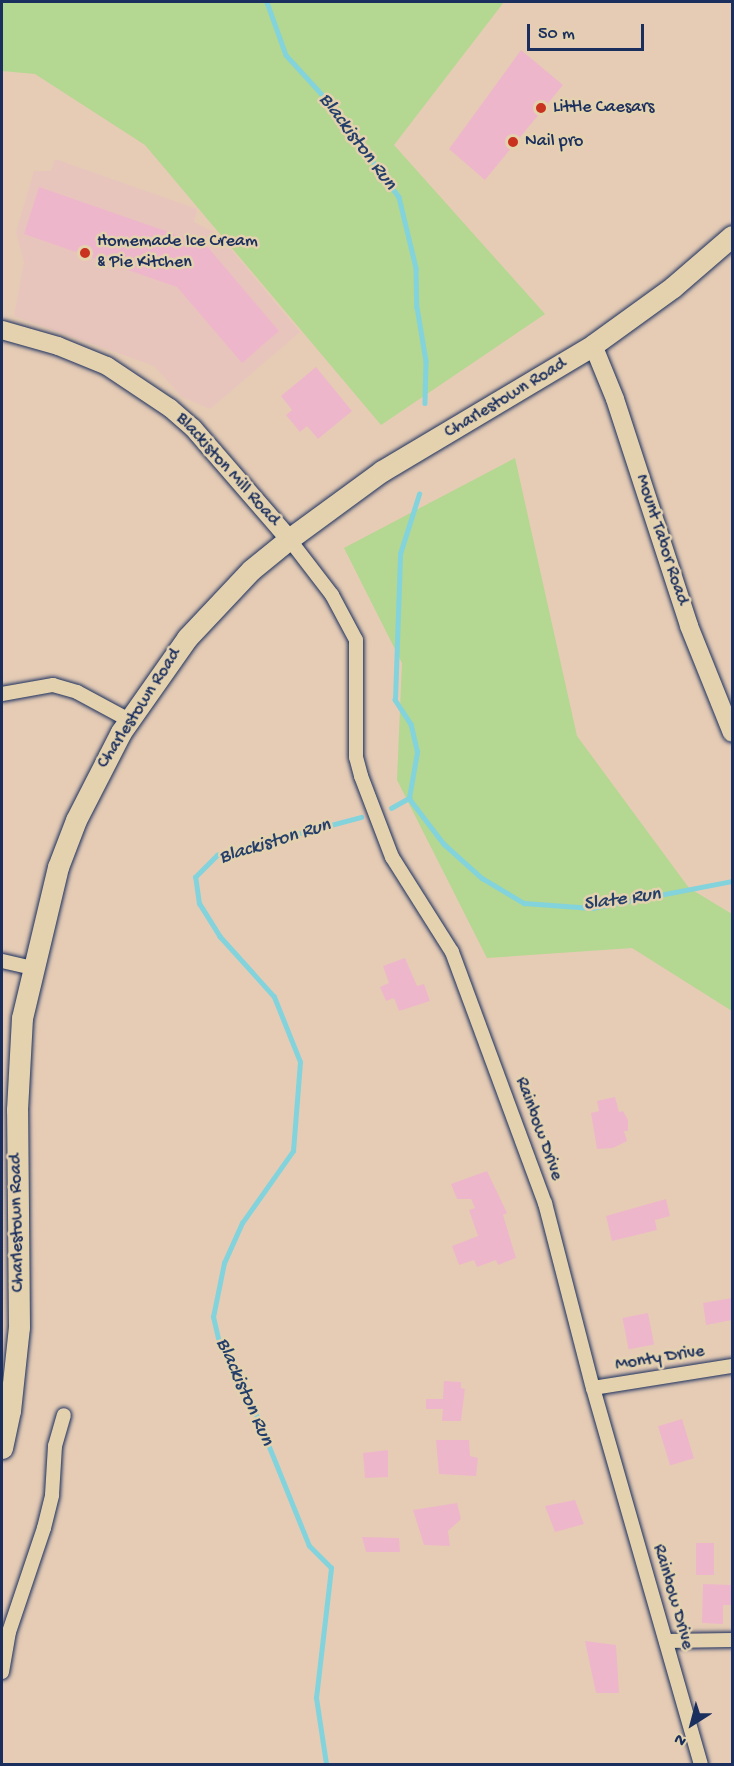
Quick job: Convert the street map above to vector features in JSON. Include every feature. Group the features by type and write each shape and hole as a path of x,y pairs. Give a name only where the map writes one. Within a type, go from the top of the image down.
{"main road":[{"name":"Charlestown Road","path":"2,1448 10,1412 19,1328 18,1085 22,1018 32,968 58,867 72,829 129,720 191,633 251,570 289,539 382,471 593,345 673,287 732,236"}],"street":[{"name":"Blackiston Mill Road","path":"2,330 58,346 107,366 170,408 193,428 289,539"},
{"name":"Mount Tabor Road","path":"593,345 618,411 689,626 732,734"},
{"name":"Rainbow Drive","path":"289,539 332,595 356,640 356,757 361,776 392,857 452,952 472,999 545,1203 593,1388 701,1764"},
{"path":"2,694 53,685 77,692 129,720"},
{"path":"2,962 32,968"},
{"name":"Monty Drive","path":"593,1388 732,1366"},
{"path":"2,1672 9,1632 44,1528 52,1495 58,1430 64,1415"},
{"path":"666,1641 732,1640"}],"shaded area":[{"path":"55,159 197,209 194,222 218,234 300,332 210,409 182,397 154,366 14,316 24,262 16,232 34,171 51,171"}],"green space":[{"path":"2,2 504,2 394,145 545,314 381,425 145,145 35,74 2,71"},
{"path":"515,458 577,736 689,888 732,914 732,1011 632,948 487,958 397,780 402,663 344,548"}],"building":[{"path":"521,50 563,85 485,180 449,149"},
{"path":"39,187 206,245 279,331 242,363 177,287 24,234"},
{"path":"316,367 352,411 318,439 307,426 300,432 286,415 292,410 281,396"},
{"path":"405,958 417,986 424,984 430,1001 399,1011 394,998 386,1001 380,987 389,983 383,966"},
{"path":"615,1097 619,1112 623,1111 628,1120 628,1131 624,1131 627,1141 613,1148 597,1149 591,1113 599,1111 597,1101"},
{"path":"487,1171 507,1213 503,1215 516,1258 498,1265 496,1260 477,1267 474,1260 459,1265 452,1246 478,1236 469,1210 475,1208 471,1199 457,1199 451,1184"},
{"path":"666,1199 670,1216 655,1220 657,1230 612,1241 606,1216"},
{"path":"732,1298 732,1320 706,1325 703,1303"},
{"path":"648,1313 654,1344 629,1349 622,1318"},
{"path":"444,1381 461,1382 461,1388 465,1389 461,1421 442,1421 443,1409 426,1409 426,1399 443,1399"},
{"path":"682,1419 694,1458 670,1466 658,1426"},
{"path":"436,1440 469,1440 470,1456 478,1458 476,1476 439,1474"},
{"path":"388,1450 388,1477 365,1478 363,1453"},
{"path":"575,1500 584,1524 555,1532 545,1506"},
{"path":"457,1503 461,1519 448,1531 450,1546 424,1545 413,1510"},
{"path":"362,1537 399,1538 400,1552 366,1552"},
{"path":"696,1543 714,1543 714,1575 696,1575"},
{"path":"703,1584 732,1585 732,1605 723,1605 723,1624 702,1623"},
{"path":"585,1641 616,1645 619,1693 596,1693"}],"waterway":[{"name":"Blackiston Run","path":"267,2 286,55 328,101 399,197 416,268 417,307 426,361 425,403"},
{"name":"Blackiston Run","path":"391,808 409,798 417,752 411,725 395,700 400,554 419,494"},
{"name":"Slate Run","path":"409,798 444,844 482,878 524,903 592,908 732,881"},
{"name":"Blackiston Run","path":"326,1764 316,1698 331,1568 309,1546 252,1405 220,1347 213,1317 224,1263 242,1223 293,1151 300,1062 274,997 220,937 199,904 195,877 217,855 361,817"}],"place":[{"name":"Little Caesars","path":"541,108"},
{"name":"Nail pro","path":"513,142"},
{"name":"Homemade Ice Cream & Pie Kitchen","path":"85,253"}]}
